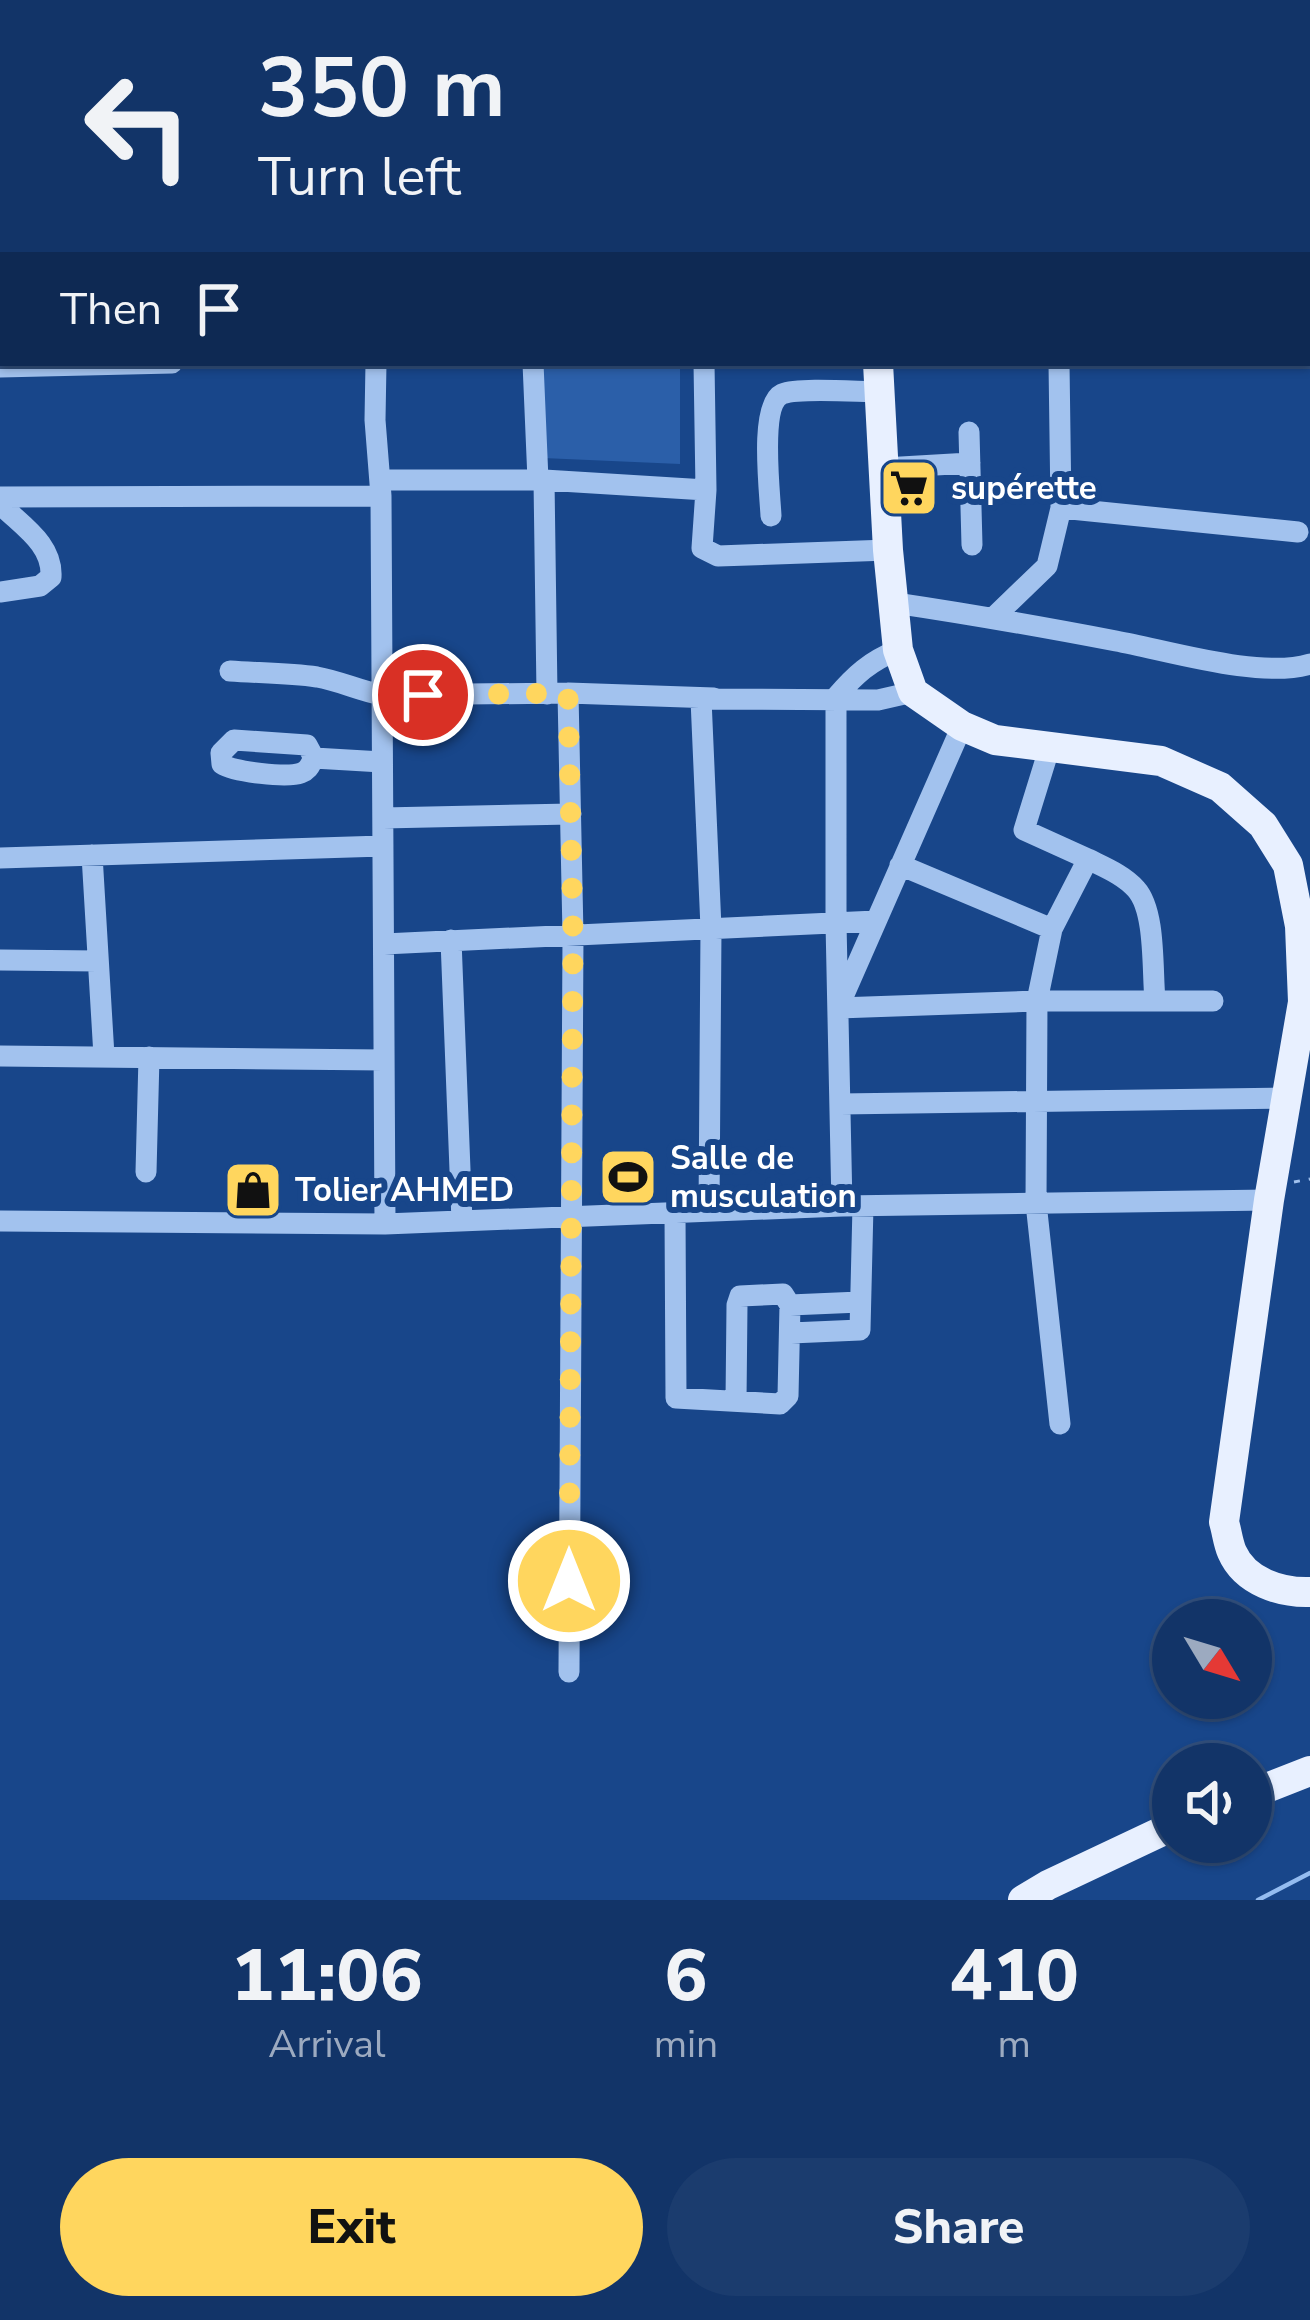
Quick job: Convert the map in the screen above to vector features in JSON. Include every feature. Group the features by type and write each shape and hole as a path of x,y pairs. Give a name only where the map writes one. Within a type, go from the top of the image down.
{"main road":[{"path":"879,378 898,650 913,692 962,726 995,740 1161,761 1220,787 1264,825 1288,865 1300,926 1303,1002 1269,1200 1224,1522 1233,1557 1257,1580 1286,1593 1310,1592"},
{"path":"1272,1786 1310,1771"},
{"path":"1023,1900 1152,1836"}],"street":[{"path":"0,367 34,366"},
{"path":"376,366 385,1223"},
{"path":"532,366 571,814 569,1672"},
{"path":"704,366 702,548 718,556 888,550"},
{"path":"993,618 1047,566 1061,508 1059,366"},
{"path":"771,517 768,426 773,402 783,394 879,378"},
{"path":"969,432 972,545"},
{"path":"884,468 970,463"},
{"path":"0,501 542,480 706,490"},
{"path":"0,501 48,550 52,562 51,577 40,586 0,592"},
{"path":"1061,508 1298,532"},
{"path":"895,603 1238,664 1289,670 1310,664"},
{"path":"791,1333 860,1330 840,1104 836,698 859,671 898,650"},
{"path":"230,671 313,676 382,695 558,693 878,700 913,692"},
{"path":"709,1211 711,928 701,699 715,698"},
{"path":"838,1008 962,726"},
{"path":"1051,746 1024,830 1118,874 1139,890 1152,924 1155,1000"},
{"path":"314,758 382,762"},
{"path":"383,818 571,814"},
{"path":"0,857 383,847"},
{"path":"92,855 104,1056"},
{"path":"1060,1424 1036,1203 1037,1001 1052,929 1088,859"},
{"path":"900,865 1052,929"},
{"path":"384,944 876,921"},
{"path":"452,940 462,1221"},
{"path":"0,960 98,962"},
{"path":"838,1008 1213,1000"},
{"path":"0,1056 384,1060"},
{"path":"146,1172 149,1057"},
{"path":"840,1104 1285,1098"},
{"path":"0,1221 385,1223 852,1206 1269,1200"},
{"path":"675,1212 676,1398 780,1404 788,1396 790,1305 783,1294 740,1296 736,1401"},
{"path":"790,1305 860,1302"}],"shaded area":[{"path":"543,366 680,366 680,464 543,458"}],"waterway":[{"path":"1258,1900 1310,1873"}],"place":[{"name":"supérette","path":"909,488"},
{"name":"Salle de musculation","path":"628,1177"},
{"name":"Tolier AHMED","path":"253,1190"}],"route":[{"path":"423,695 568,693 573,935 569,1581"}]}
